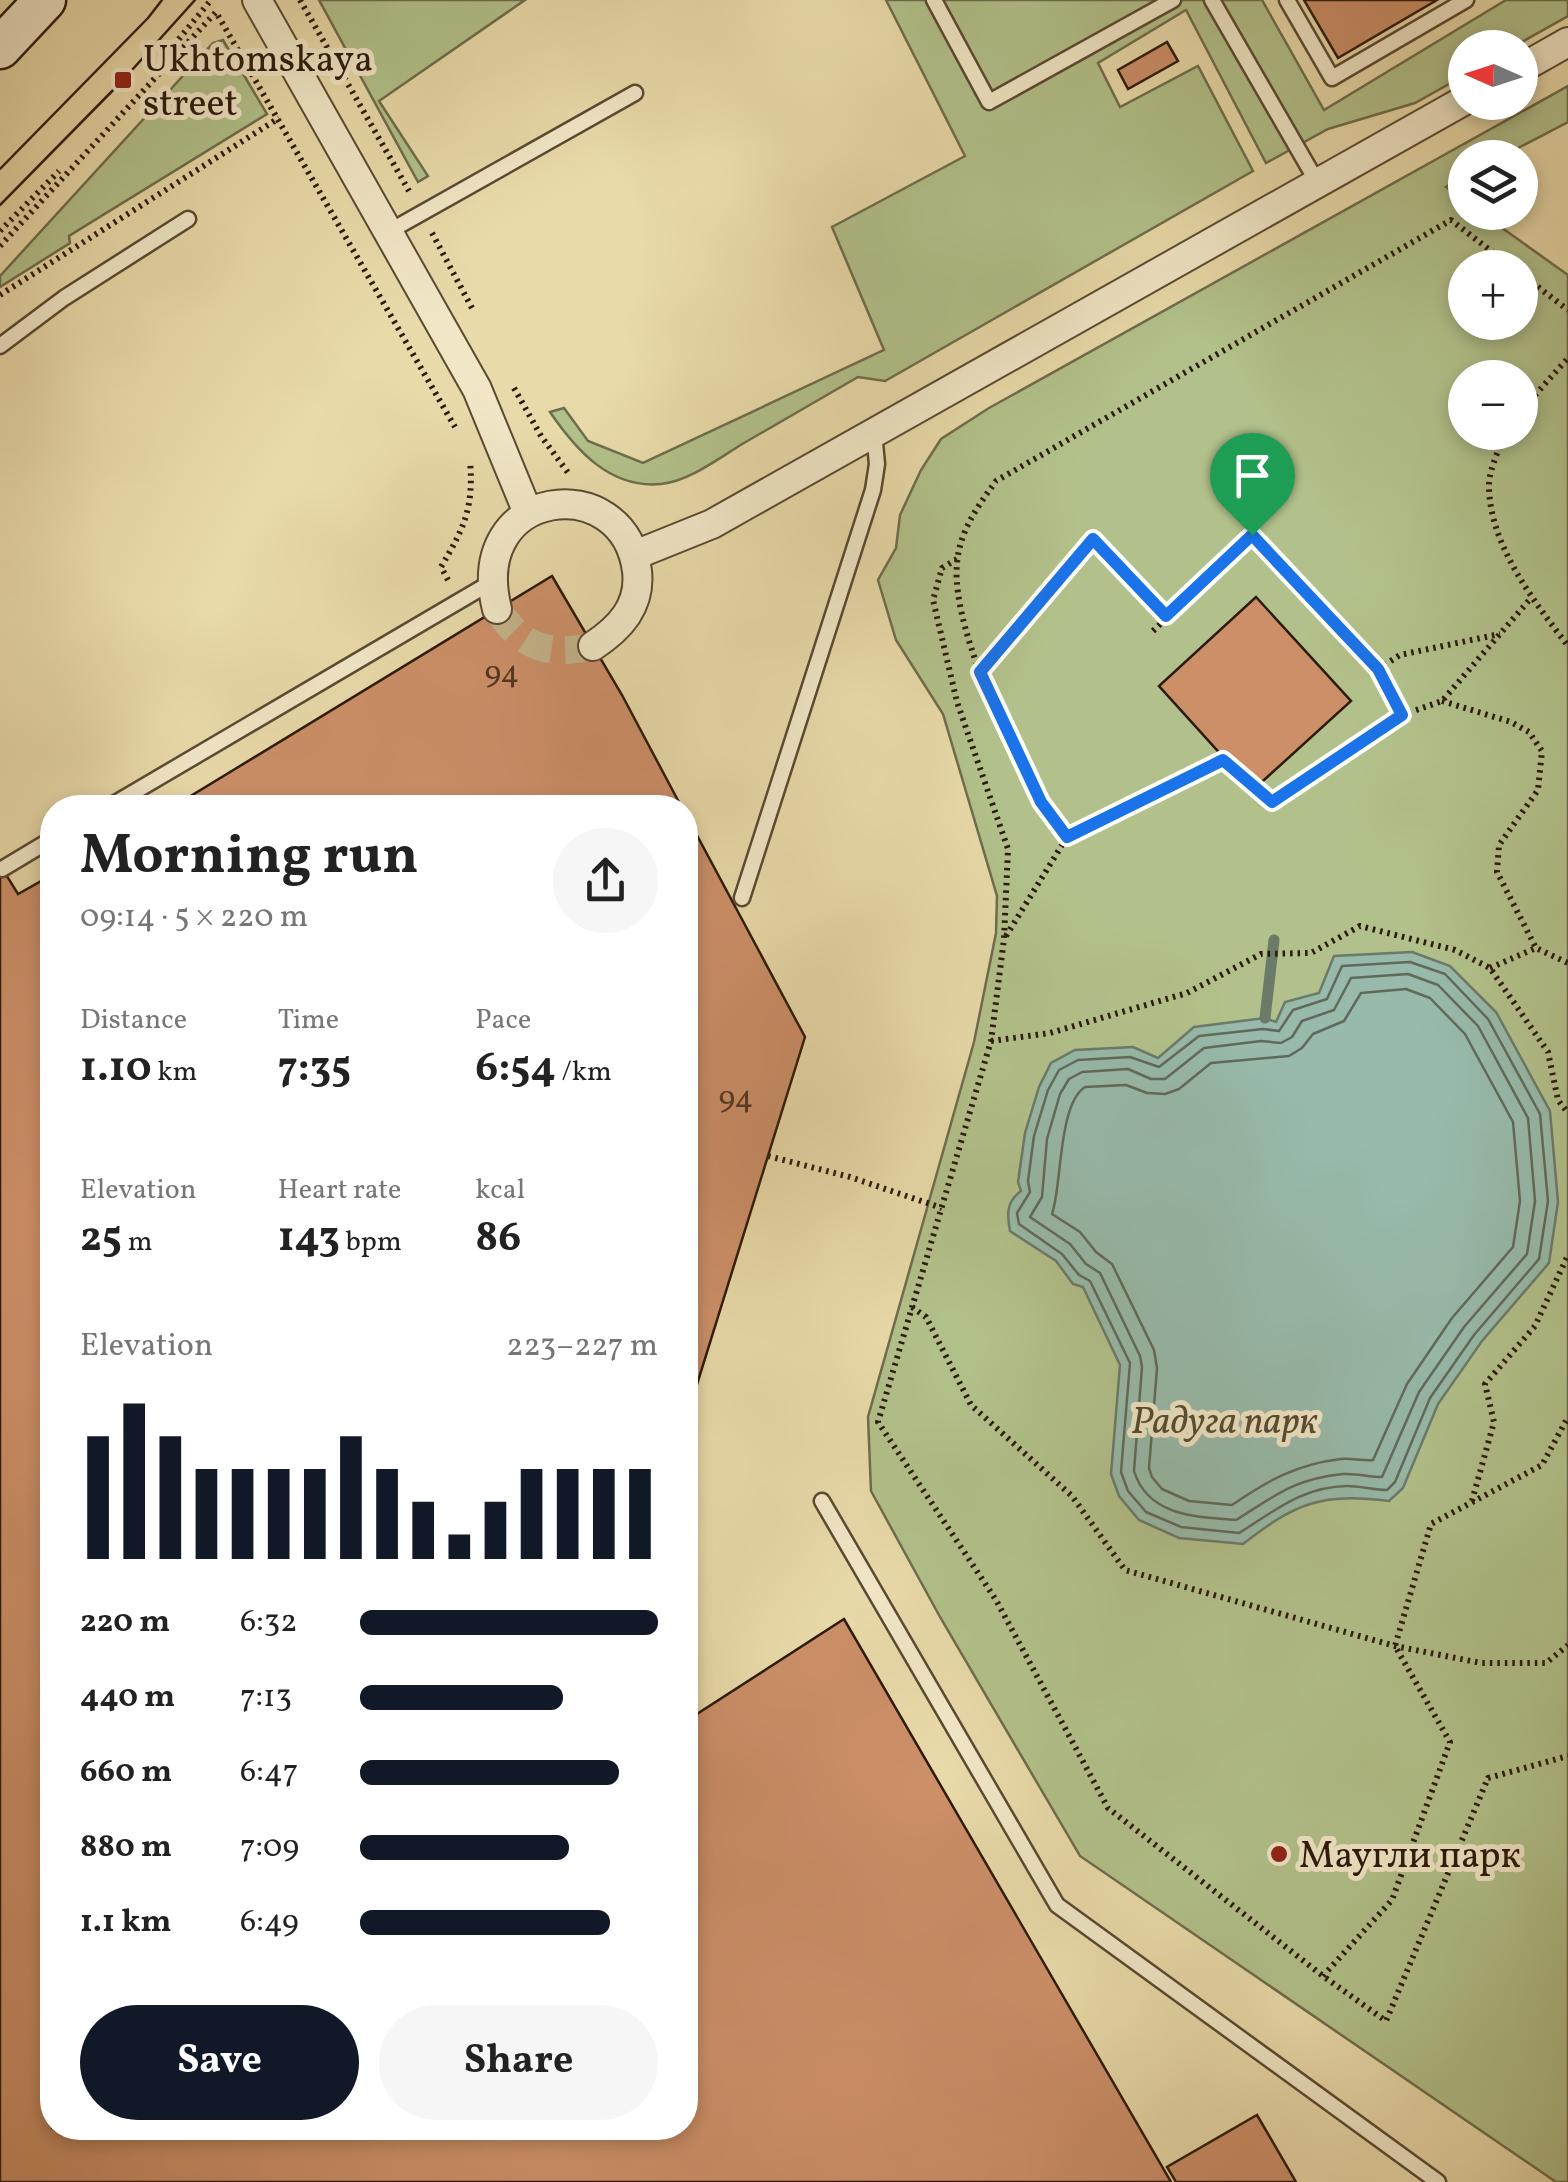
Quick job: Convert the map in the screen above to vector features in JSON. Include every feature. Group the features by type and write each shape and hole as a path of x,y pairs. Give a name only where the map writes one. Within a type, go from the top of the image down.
{"street":[{"path":"0,48 45,0"},
{"path":"256,0 477,389 528,513"},
{"path":"1538,59 1568,42"},
{"path":"635,555 712,524 1448,109"},
{"path":"493,596 494,555 507,531 528,513 553,504 579,505 603,514 623,532 635,555 638,582 632,609 616,631 593,646"}],"lane":[{"path":"934,0 989,102 1173,0"},
{"path":"1212,0 1317,182"},
{"path":"1286,0 1332,78 1466,0"},
{"path":"388,232 634,92"},
{"path":"0,346 64,298 188,219"},
{"path":"742,898 873,490 877,464 874,433"},
{"path":"131,795 493,596"},
{"path":"2,869 40,846"},
{"path":"822,1502 1058,1905 1438,2182"}],"path":[{"path":"174,45 211,0"},
{"path":"300,0 475,314"},
{"path":"0,246 216,12 458,434"},
{"path":"0,295 279,118"},
{"path":"0,231 59,171"},
{"path":"1067,837 1041,802 980,672 956,596 958,559 969,519 996,481 1451,220 1490,250"},
{"path":"1538,287 1568,310"},
{"path":"1538,392 1568,358"},
{"path":"512,383 541,436 572,479"},
{"path":"441,566 461,533 473,492 470,458 464,446"},
{"path":"1499,450 1489,484 1500,540 1532,598 1568,646"},
{"path":"1153,631 1252,535 1378,669 1402,715"},
{"path":"980,672 1093,539 1166,616"},
{"path":"958,559 942,568 933,600 957,702 1008,849 1004,939 991,1041 878,1422 996,1600 1108,1808 1386,2021 1488,1778 1568,1756"},
{"path":"1004,939 1067,837 1223,760 1272,802 1402,715 1442,701 1532,598"},
{"path":"1378,669 1400,655 1500,634"},
{"path":"1442,701 1512,722 1529,732 1542,752 1538,790 1500,845 1498,872 1536,948 1568,964"},
{"path":"991,1041 1050,1033 1187,993 1261,954 1311,953 1360,926 1455,950 1490,968 1548,1052 1558,1100 1568,1113"},
{"path":"1490,968 1536,948"},
{"path":"768,1156 850,1177 942,1208"},
{"path":"1472,1502 1494,1422 1485,1384 1536,1326 1568,1255"},
{"path":"912,1307 926,1317 970,1405 1072,1496 1125,1570 1395,1646 1481,1663 1546,1664 1568,1645"},
{"path":"1323,1976 1392,1900 1450,1742 1395,1646 1431,1524 1542,1465 1568,1418"}],"green space":[{"path":"319,0 525,0 379,101 428,176 418,182"},
{"path":"886,0 1262,0 1324,110 1448,35 1448,85 1415,103 1328,129 1266,163 1186,10 1098,63 1120,107 1198,66 1253,171 885,381 858,377 693,474 672,482 643,484 610,473 583,453 550,412 564,408 588,441 643,463 884,350 832,227 965,156"},
{"path":"1506,0 1568,0 1568,16 1538,33 1456,30"},
{"path":"223,40 267,114 69,236 70,243 0,287 0,276 213,43"},
{"name":"Радуга парк","path":"1568,86 1568,122 1534,140 1471,140 1507,120 1538,120 1538,103"},
{"name":"Радуга парк","path":"1448,153 1448,230 1505,230 1533,250 1448,250 1448,340 1538,340 1538,254 1568,275 1568,2182 1556,2182 1080,1856 871,1491 868,1417 974,1042 996,933 997,896 943,714 896,640 878,580 896,548 900,515 941,439 989,408"}],"water":[{"path":"1412,952 1450,966 1496,1012 1550,1111 1558,1202 1549,1263 1482,1341 1438,1404 1403,1488 1389,1501 1345,1498 1311,1504 1279,1518 1243,1544 1179,1538 1139,1520 1119,1496 1111,1474 1120,1365 1083,1287 1073,1284 1056,1261 1010,1231 1009,1209 1021,1191 1018,1182 1025,1133 1039,1087 1051,1063 1075,1050 1133,1047 1158,1058 1194,1027 1265,1018 1276,1022 1285,1002 1319,993 1334,956"}],"building":[{"path":"1304,0 1437,0 1338,58"},
{"path":"1167,42 1178,61 1128,89 1118,70"},
{"path":"552,576 675,795 192,795"},
{"path":"1256,597 1351,701 1253,790 1159,686"},
{"path":"698,837 805,1037 698,1381"},
{"path":"0,865 18,894 40,882 40,2140 698,2140 698,1713 844,1619 1171,2182 0,2182"},
{"path":"1257,2115 1296,2182 1176,2182 1167,2167"}],"waterway":[{"path":"1265,1018 1274,940"}],"tunnel":[{"path":"497,609 516,632 538,646 563,650 593,646"}],"tram line":[{"path":"0,169 162,0"},
{"path":"0,205 195,0"}],"place":[{"name":"Ukhtomskaya street","path":"123,80"},
{"name":"Маугли парк","path":"1279,1854"}],"route":[{"path":"1252,535 1378,669 1402,715 1272,802 1223,760 1067,837 1041,802 980,672 1093,539 1166,616 1252,535"}]}
